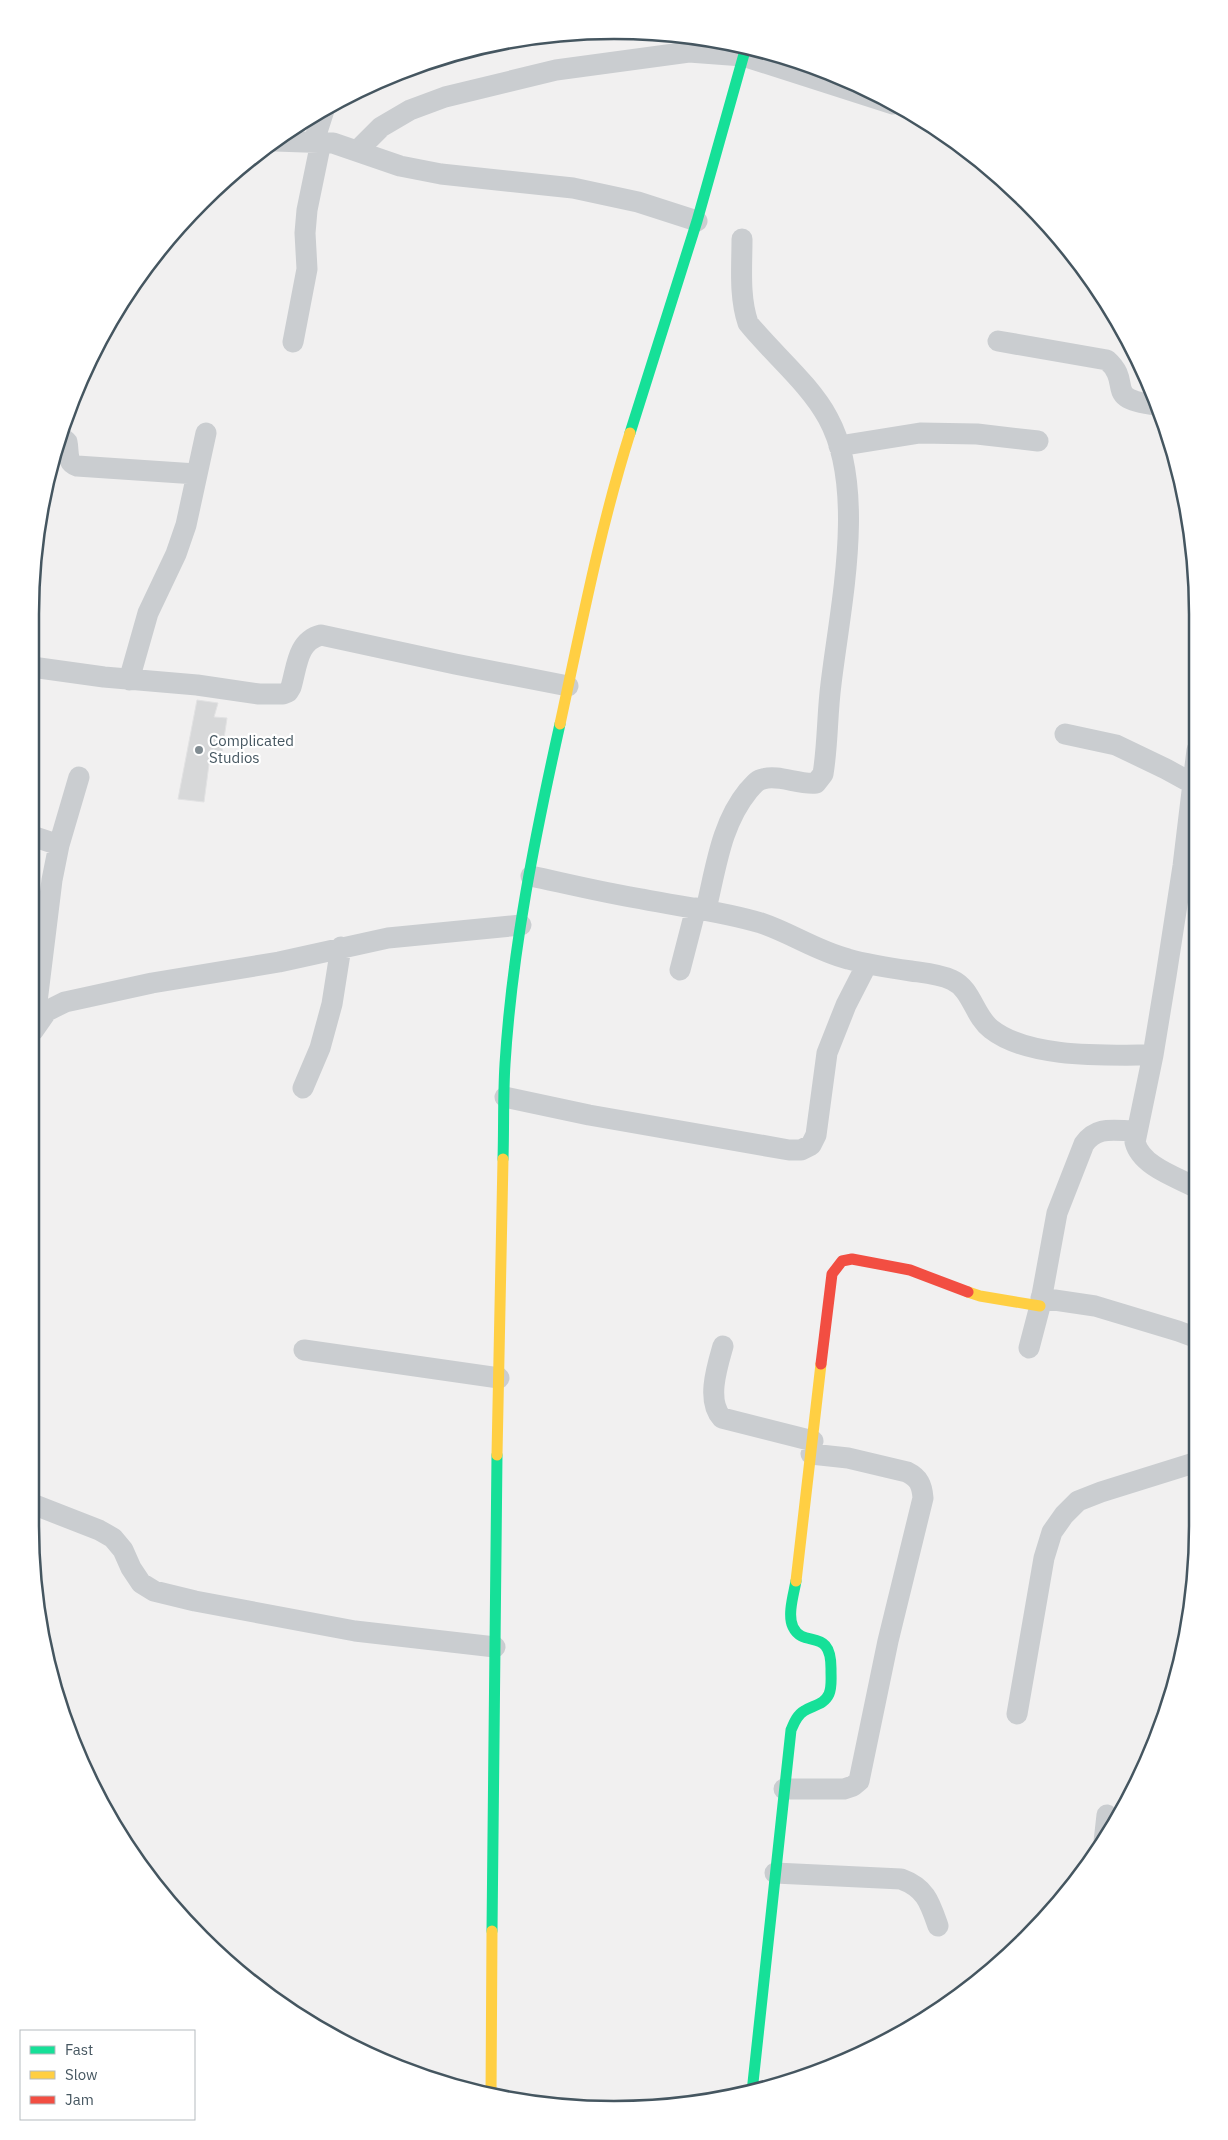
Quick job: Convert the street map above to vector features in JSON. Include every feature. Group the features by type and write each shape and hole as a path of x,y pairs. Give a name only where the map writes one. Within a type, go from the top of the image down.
{"street":[{"path":"358,150 382,127 410,110 445,97 508,80 556,70 689,52 735,52"},
{"path":"491,2088 498,1378 505,1097 509,1018 521,925 542,804 615,480 697,221 744,54"},
{"path":"758,57 841,86"},
{"path":"293,342 307,269 306,210 322,118"},
{"path":"287,141 318,141 358,150 400,166 441,174 545,184 600,193 638,202 697,221"},
{"path":"680,970 733,812 756,781 767,778 809,784 816,783 823,774 831,686 846,575 846,482 839,446 828,417 816,400 748,323 742,294 742,239"},
{"path":"998,341 1107,360 1114,366 1121,392 1126,399 1136,403 1149,404"},
{"path":"129,680 148,613 176,554 186,525 206,433"},
{"path":"839,446 920,433 977,434 1038,441"},
{"path":"65,440 69,460 72,465 196,474"},
{"path":"39,668 129,680 197,685 259,694 283,694 288,692 291,687 301,651 306,642 312,637 321,634 455,664 568,686"},
{"path":"1065,734 1116,745 1189,781"},
{"path":"79,777 59,844 47,917 39,1010 65,1002 152,983 279,962 341,947 436,932 521,925"},
{"path":"1189,825 1153,1055 1134,1142 1137,1151 1144,1159 1189,1184"},
{"path":"39,838 59,844"},
{"path":"531,876 643,900 701,909 761,923 822,950 867,964 936,975 953,980 964,988 978,1014 991,1029 1012,1041 1043,1050 1077,1054 1153,1055"},
{"path":"303,1088 320,1048 332,1004 341,947"},
{"path":"505,1097 589,1115 766,1147 802,1150 811,1145 816,1135 827,1053 846,1005 867,964"},
{"path":"1029,1348 1057,1213 1084,1144 1090,1135 1098,1131 1136,1131"},
{"path":"753,2084 791,1730 795,1719 801,1712 827,1699 831,1690 830,1652 827,1646 822,1641 798,1634 792,1629 791,1621 832,1274 836,1264 843,1259 852,1259 910,1270 980,1296 1040,1302 1073,1301 1189,1335"},
{"path":"723,1346 714,1402 716,1411 722,1418 848,1458 907,1472 920,1482 922,1498 888,1641 859,1781 853,1786 844,1789 784,1789"},
{"path":"304,1350 498,1378"},
{"path":"1017,1714 1044,1558 1052,1532 1064,1515 1078,1502 1101,1492 1189,1464"},
{"path":"39,1507 99,1530 113,1538 123,1550 131,1568 141,1583 154,1591 195,1601 355,1631 495,1647"},
{"path":"1106,1824 1107,1815"},
{"path":"775,1872 901,1879 922,1890 931,1906 938,1926"}],"building":[{"name":"Complicated Studios","path":"197,700 218,703 214,717 227,718 222,752 211,749 204,802 178,799"}],"traffic: fast":[{"path":"630,433 697,221 744,54"},
{"path":"503,1159 505,1064 513,979 533,851 560,724"},
{"path":"492,1931 497,1455"},
{"path":"753,2084 791,1730 796,1719 802,1713 827,1698 831,1686 830,1657 827,1648 816,1640 798,1634 791,1622 796,1581"}],"traffic: slow":[{"path":"560,724 600,541 630,433"},
{"path":"497,1455 503,1159"},
{"path":"968,1292 980,1296 1040,1306"},
{"path":"796,1581 821,1364"},
{"path":"491,2088 492,1931"}],"traffic: jam":[{"path":"821,1364 832,1274 842,1261 852,1259 910,1270 968,1292"}],"place":[{"name":"Complicated Studios","path":"199,750"}]}
